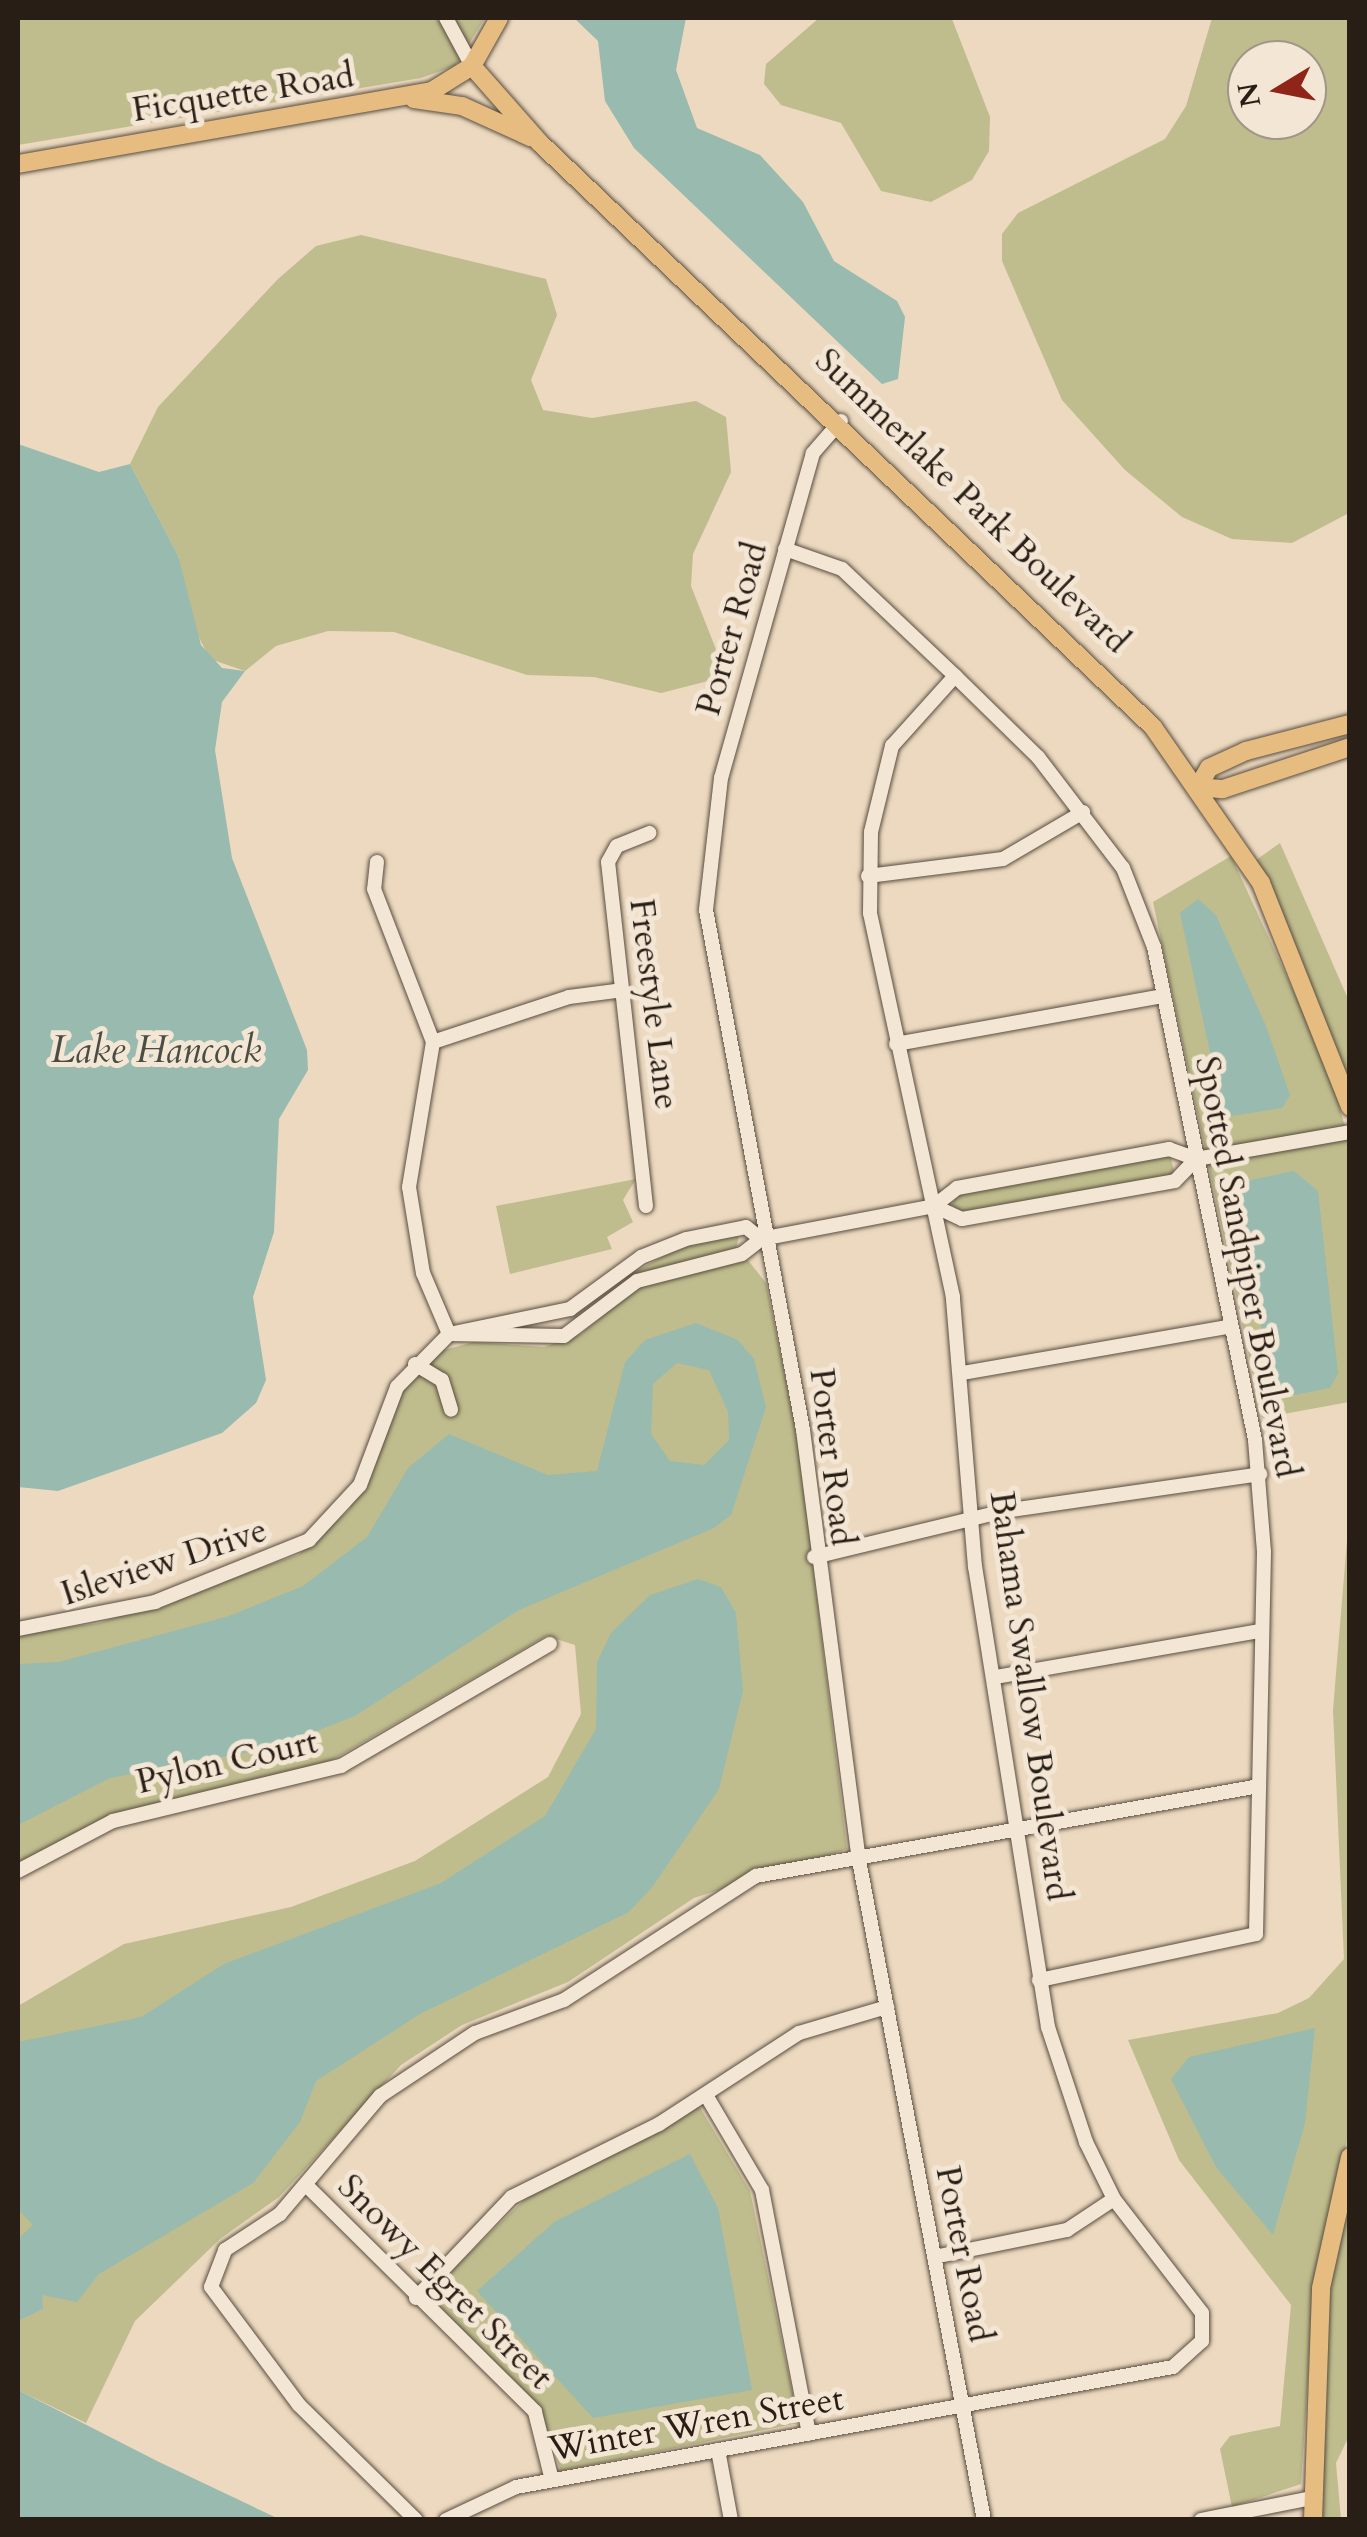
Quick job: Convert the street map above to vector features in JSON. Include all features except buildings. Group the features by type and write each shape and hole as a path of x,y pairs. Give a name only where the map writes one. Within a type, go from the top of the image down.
{"main road":[{"path":"472,66 498,18"},
{"name":"Ficquette Road","path":"18,164 408,98 472,66"},
{"name":"Summerlake Park Boulevard","path":"472,66 540,142 842,420 1112,678 1198,787 1260,883 1350,1107"},
{"path":"408,98 462,106 540,142"},
{"path":"1350,724 1246,751 1209,768 1198,787 1223,789 1350,747"},
{"path":"1313,2520 1322,2288 1350,2157"}],"street":[{"name":"Summerlake Park Boulevard","path":"446,18 472,66"},
{"name":"Porter Road","path":"842,420 813,453 706,852 708,942 761,1238 802,1430 814,1556 858,1855 984,2520"},
{"name":"Spotted Sandpiper Boulevard","path":"786,549 842,570 955,676 1083,812 1144,910 1260,1474 1256,1934 1039,1980"},
{"name":"Bahama Swallow Boulevard","path":"955,676 892,746 868,876 896,1044 934,1206 963,1373 972,1518 1039,1980 1060,2079 1114,2199 1202,2313 1193,2356 962,2405"},
{"path":"868,876 1003,859 1083,812"},
{"name":"Freestyle Lane","path":"646,1206 650,1182 616,991 608,862 617,846 650,833"},
{"path":"377,862 374,888 433,1042 410,1187 423,1272 449,1334"},
{"path":"433,1042 616,991"},
{"path":"896,1044 1164,996"},
{"path":"934,1206 962,1218 1163,1183 1196,1160 1350,1132"},
{"path":"449,1334 564,1336 616,1286 742,1254 761,1238 934,1206 957,1188 1168,1149 1196,1160"},
{"path":"449,1334 556,1315 616,1286 686,1239 746,1227 761,1238"},
{"path":"963,1373 1231,1326"},
{"name":"Isleview Drive","path":"18,1629 154,1602 309,1540 360,1486 414,1364 449,1334"},
{"path":"414,1364 442,1380 451,1410"},
{"path":"814,1556 972,1518 1260,1474"},
{"path":"996,1676 1258,1631"},
{"name":"Pylon Court","path":"18,1871 113,1821 341,1766 550,1644"},
{"path":"416,2520 299,2405 211,2287 226,2250 306,2186 380,2096 434,2056 564,2000 756,1876 1259,1786"},
{"path":"416,2298 512,2196 706,2095 799,2032 887,2007"},
{"path":"706,2095 762,2190 809,2433"},
{"name":"Snowy Egret Street","path":"306,2186 535,2412 552,2480"},
{"path":"934,2257 1067,2230 1114,2199"},
{"name":"Winter Wren Street","path":"446,2520 490,2493 962,2405"},
{"path":"718,2450 730,2520"},
{"path":"1200,2520 1312,2498"}],"shaded area":[{"path":"18,18 485,18 455,66 421,78 18,145"},
{"path":"819,18 952,19 990,117 989,151 972,180 931,202 881,191 841,123 781,105 764,84 766,64"},
{"path":"1212,18 1349,18 1349,513 1292,543 1232,539 1182,517 1125,470 1062,400 1002,261 1002,234 1018,213 1165,139 1186,106"},
{"path":"361,235 546,279 557,315 531,380 543,410 592,418 696,401 726,417 731,472 693,554 691,586 721,662 716,679 661,693 594,677 527,675 394,632 328,631 276,646 245,671 210,659 190,620 178,555 130,464 158,407 278,279 316,246"},
{"path":"1280,843 1349,1001 1349,1107 1249,865"},
{"path":"1231,856 1329,1068 1349,1142 1349,1402 1262,1418 1153,902"},
{"path":"1170,1155 1175,1175 964,1216 952,1205 956,1195"},
{"path":"636,1179 623,1200 633,1222 607,1237 612,1249 510,1274 496,1206"},
{"path":"739,1235 736,1250 622,1279 684,1245"},
{"path":"747,1259 766,1283 798,1440 847,1849 694,1898 568,1982 462,2025 401,2065 279,2197 220,2239 135,2321 86,2423 18,2390 18,2006 124,1944 291,1907 415,1861 548,1777 581,1714 575,1645 546,1636 315,1770 108,1816 18,1863 18,1634 99,1623 298,1555 349,1510 401,1391 436,1352 474,1342 544,1347 581,1334 635,1288"},
{"path":"1349,1516 1349,2131 1312,2319 1301,2484 1232,2507 1220,2449 1230,2436 1280,2426 1291,2305 1179,2160 1128,2040 1278,2013 1309,1998 1344,1959 1333,1710"},
{"path":"699,2106 750,2191 799,2423 561,2471 540,2410 428,2294 532,2192"},
{"path":"1349,2157 1349,2436 1336,2463 1341,2519 1313,2520 1314,2362"}],"water":[{"path":"574,18 686,18 676,70 697,128 760,155 803,202 834,261 897,301 905,317 898,379 882,384 634,148 605,101 598,41"},
{"name":"Lake Hancock","path":"18,444 99,472 130,464 178,555 201,645 222,668 245,671 222,702 215,750 232,858 307,1050 308,1070 279,1119 274,1232 253,1297 266,1380 256,1403 222,1433 58,1491 18,1487"},
{"path":"1198,899 1216,915 1266,1026 1290,1095 1282,1108 1232,1116 1222,1108 1180,913"},
{"path":"1294,1171 1318,1191 1338,1373 1330,1388 1289,1396 1273,1384 1236,1198 1246,1181"},
{"path":"696,1323 738,1340 754,1359 766,1407 731,1515 714,1528 519,1610 355,1716 276,1747 110,1778 18,1825 18,1664 59,1662 229,1616 303,1586 367,1537 408,1468 449,1434 548,1475 597,1471 625,1362 645,1340","holes":["677,1363 709,1370 728,1412 729,1440 704,1465 670,1461 651,1434 653,1384"]},
{"path":"698,1579 721,1587 736,1613 743,1691 719,1789 653,1886 629,1912 420,2014 316,2081 300,2122 253,2183 99,2274 77,2302 42,2295 43,2309 18,2321 18,2239 33,2225 18,2209 18,2042 141,2017 224,1964 441,1883 545,1816 596,1729 597,1662 611,1633 650,1595"},
{"path":"1315,2028 1305,2123 1273,2235 1216,2167 1171,2079 1189,2057"},
{"path":"690,2154 718,2208 752,2390 593,2418 477,2291 554,2222"},
{"path":"18,2390 159,2462 279,2519 18,2519"}]}
